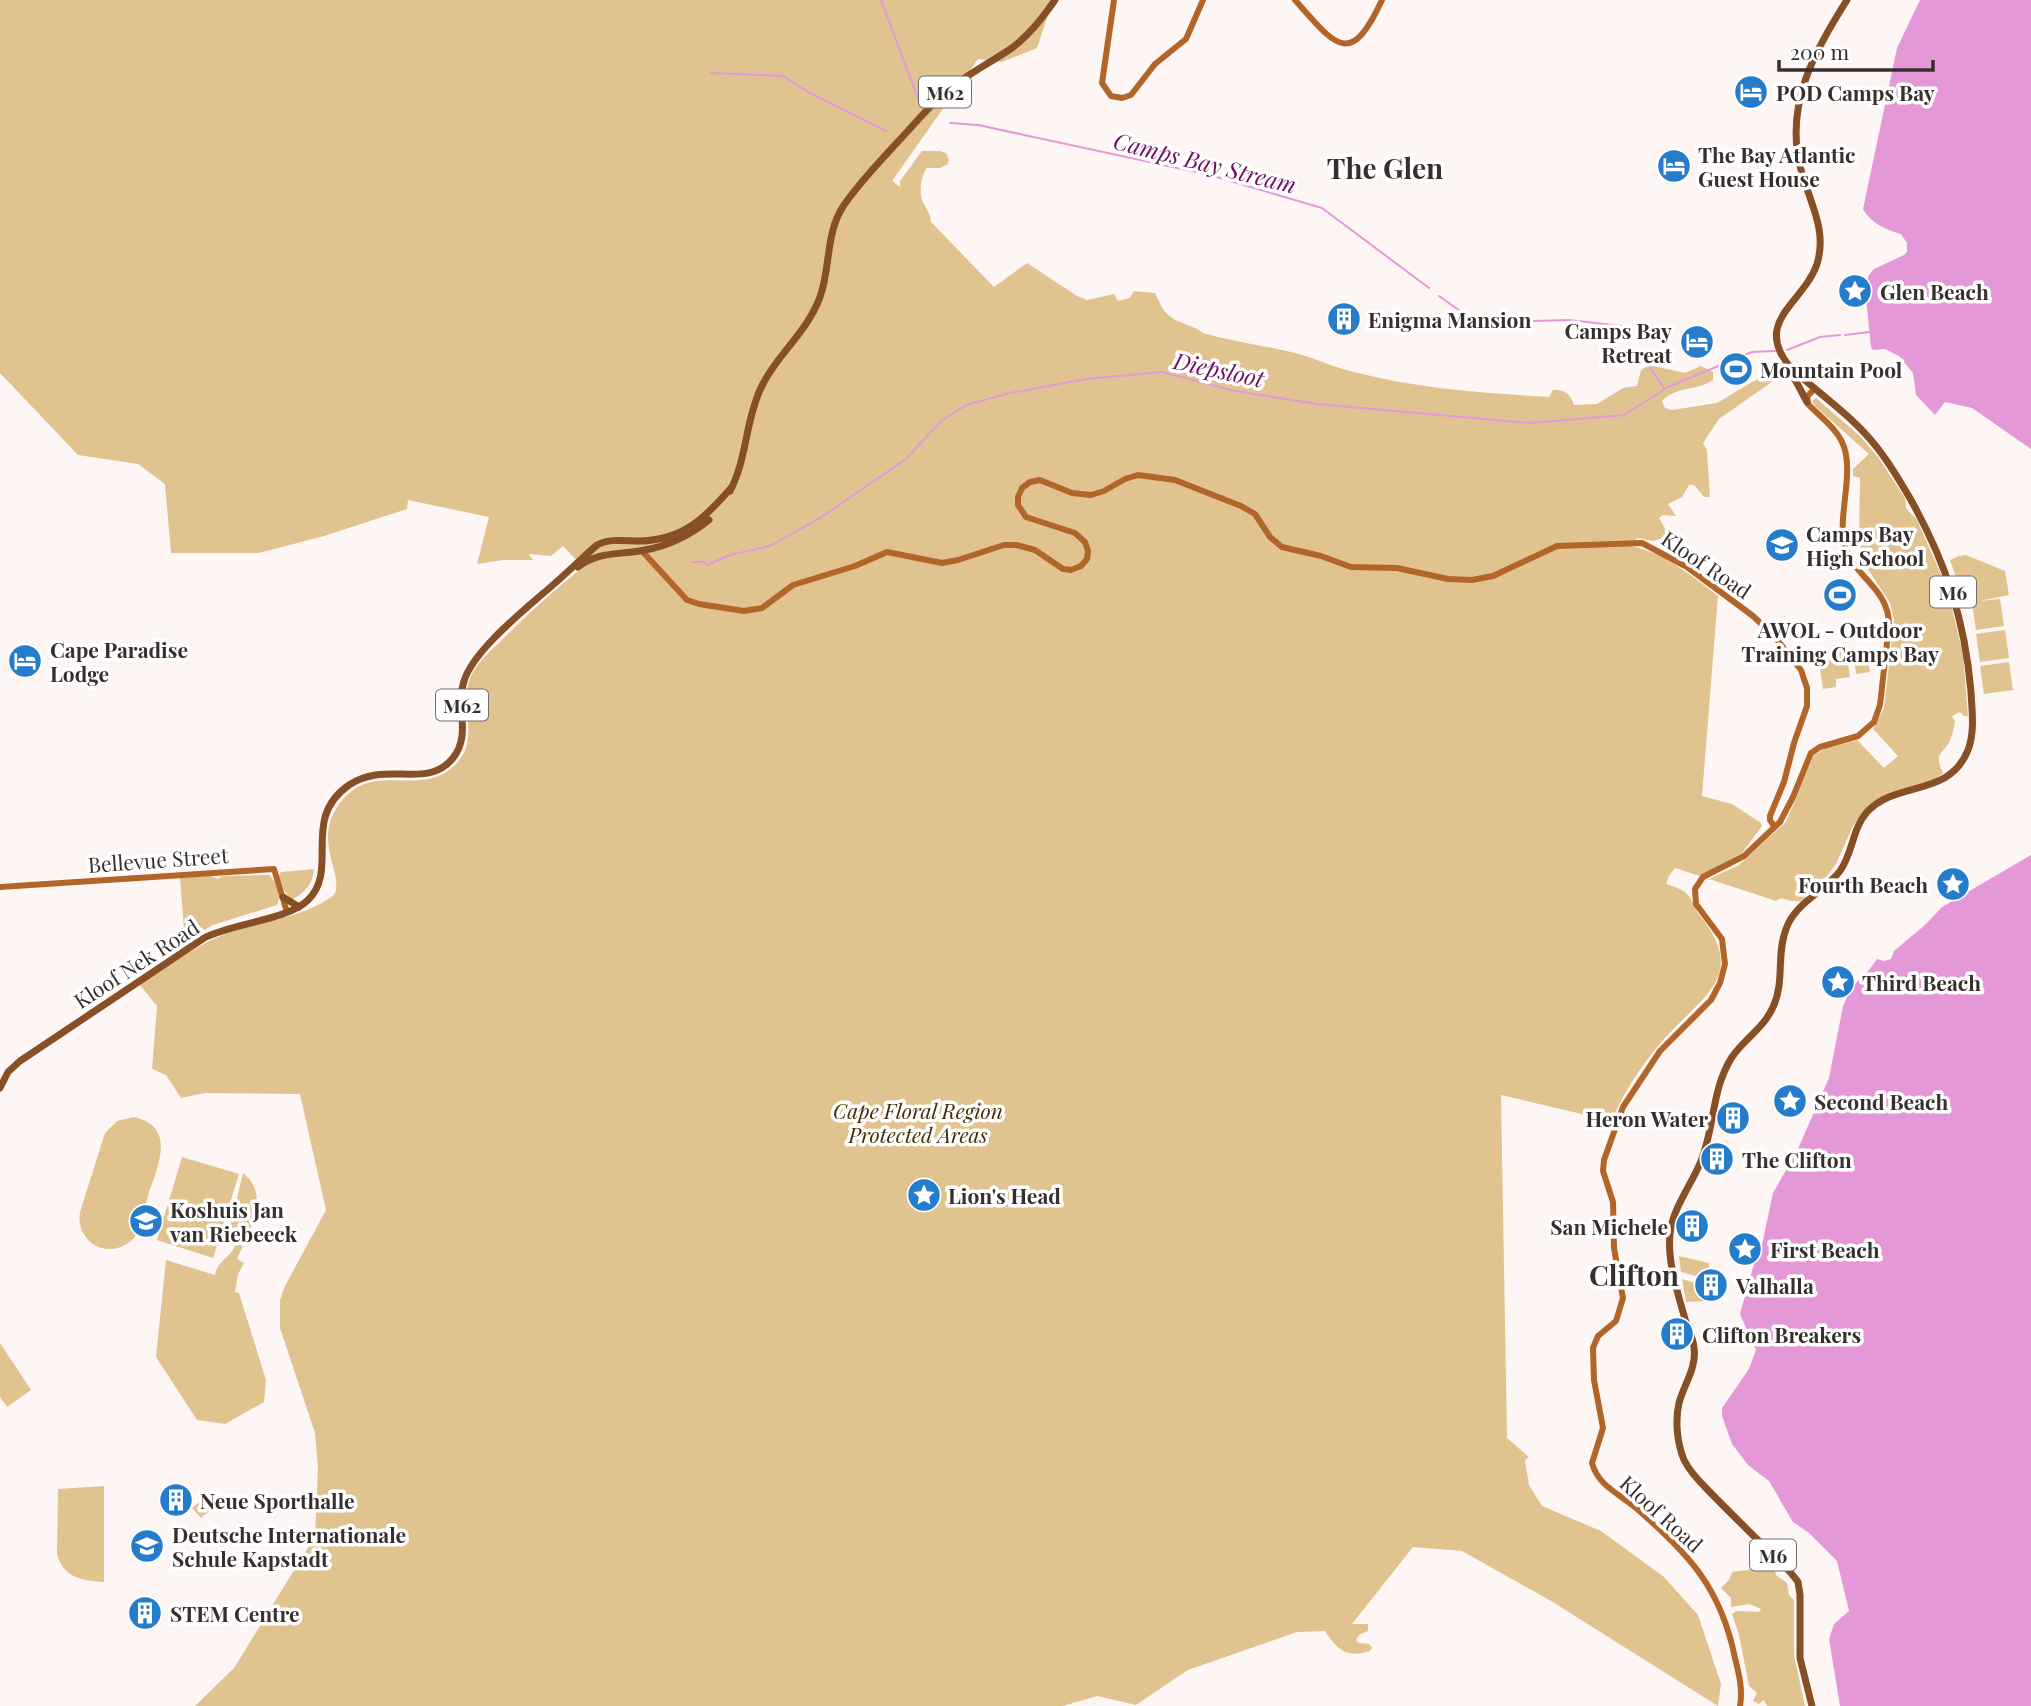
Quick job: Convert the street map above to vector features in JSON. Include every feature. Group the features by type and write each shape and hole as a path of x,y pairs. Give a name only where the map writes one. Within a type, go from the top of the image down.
{"main road":[{"name":"M62","path":"613,553 642,551 662,546 698,528 717,511 743,462 759,391 817,306 832,232 841,209 875,167 935,102 961,80 1019,43 1043,18 1055,0"},
{"path":"1114,1 1102,83 1111,96 1122,98 1134,92 1155,64 1186,39 1203,0"},
{"path":"1295,0 1333,39 1346,45 1362,37 1382,0"},
{"path":"1774,826 1786,812 1811,753 1818,747 1860,734 1875,719 1880,705 1889,625 1884,600 1845,547 1847,459 1843,443 1835,430 1807,402 1777,341 1779,321 1784,310 1812,275 1821,240 1820,225 1799,164 1798,103 1818,48 1847,0"},
{"name":"M6","path":"1785,361 1876,446 1896,475 1941,560 1952,588 1965,644 1972,728 1967,753 1951,774 1929,786 1882,800 1866,813 1855,832 1841,869 1790,921 1781,951 1780,983 1774,1005 1763,1024 1740,1047 1727,1066 1716,1091 1702,1159 1670,1228 1676,1283 1695,1351 1692,1370 1679,1401 1677,1433 1682,1452 1686,1464 1701,1482 1796,1579 1800,1595 1800,1660 1812,1706"},
{"path":"1807,402 1814,389"},
{"name":"Kloof Road","path":"642,551 687,600 743,611 762,608 791,586 857,565 887,552 942,563 958,561 1004,545 1019,545 1035,551 1061,569 1071,570 1087,559 1085,541 1075,533 1026,517 1018,502 1022,488 1030,482 1040,480 1072,494 1091,495 1138,475 1175,480 1241,506 1255,514 1270,537 1282,547 1351,567 1397,568 1445,579 1472,580 1493,576 1557,546 1642,543 1679,562 1760,621 1801,670 1807,688 1808,705 1784,782 1770,816 1774,826 1744,856 1703,877 1695,889 1696,904 1716,927 1724,943 1724,972 1711,1000 1660,1051 1618,1118 1603,1166 1613,1202 1615,1248 1623,1298 1616,1321 1598,1336 1593,1348 1594,1380 1603,1428 1593,1457 1593,1469 1606,1486 1636,1508 1689,1559 1711,1589 1731,1637 1740,1682 1740,1706"},
{"name":"M62","path":"606,542 664,538 688,529 708,515 731,488"},
{"path":"626,541 642,551"},
{"path":"624,552 626,541"},
{"path":"606,542 607,549 613,553"},
{"name":"Kloof Nek Road","path":"0,1088 8,1072 25,1057 204,938 236,925 287,912 299,907 312,896 320,880 323,824 337,796 352,783 369,775 389,772 430,773 442,768 452,759 463,738 461,694 469,670 478,657 514,620 592,550 606,542"},
{"name":"Kloof Nek Road","path":"562,577 590,558 613,553"},
{"name":"Bellevue Street","path":"0,887 274,869 287,912"},
{"path":"283,897 299,907"}],"green space":[{"name":"Cape Floral Region Protected Areas","path":"0,0 1053,0 1037,48 1002,62 978,59 892,181 900,187 900,181 922,151 946,153 948,164 940,168 927,168 925,171 921,183 922,200 931,222 994,287 1027,263 1087,300 1114,294 1118,301 1130,298 1134,291 1155,293 1163,309 1171,317 1214,336 1296,353 1349,371 1429,387 1549,397 1553,390 1561,390 1569,395 1574,405 1597,404 1623,388 1637,386 1641,370 1649,365 1685,373 1701,366 1713,372 1713,380 1668,396 1662,401 1665,408 1672,410 1717,403 1782,364 1786,372 1719,419 1703,443 1707,450 1710,497 1704,497 1694,485 1689,485 1682,497 1668,504 1676,516 1663,515 1659,518 1666,530 1663,538 1654,541 1637,538 1631,546 1666,559 1718,596 1702,796 1732,804 1762,826 1742,853 1700,876 1675,868 1666,884 1688,895 1714,936 1720,954 1720,970 1705,997 1649,1057 1628,1088 1612,1121 1501,1095 1507,1438 1529,1457 1525,1460 1529,1485 1542,1506 1601,1531 1664,1577 1698,1615 1721,1684 1718,1706 1551,1601 1462,1551 1413,1547 1352,1624 1368,1624 1368,1631 1359,1635 1356,1640 1369,1644 1372,1648 1370,1651 1355,1654 1343,1651 1325,1631 1297,1632 1188,1670 1136,1705 1097,1696 1063,1706 195,1706 234,1668 315,1536 318,1469 315,1433 280,1328 280,1300 326,1210 300,1094 205,1093 181,1098 166,1075 152,1069 157,1006 139,984 218,937 307,910 334,895 336,878 328,835 336,809 349,793 363,784 426,779 441,775 455,765 467,744 468,685 475,669 533,610 583,567 563,546 551,556 529,554 533,560 503,560 477,564 489,517 408,500 407,509 324,536 259,553 171,553 165,484 138,464 78,455 0,373"},
{"path":"1816,398 1861,437 1878,457 1905,498 1906,508 1917,520 1947,588 1963,654 1968,716 1960,712 1952,716 1955,721 1952,736 1939,759 1943,773 1933,781 1889,794 1872,803 1853,826 1836,864 1826,877 1801,901 1781,898 1776,901 1709,879 1739,865 1786,822 1814,755 1824,749 1857,740 1884,768 1898,756 1873,729 1884,708 1894,620 1890,603 1867,568 1859,546 1860,478 1853,476 1853,469 1869,454 1815,406 1812,401"},
{"path":"1966,555 2005,571 2009,595 1979,601 2000,599 2004,626 1976,630 1972,603 1965,603 1950,560"},
{"path":"2005,630 2009,658 1980,662 1976,634"},
{"path":"1866,648 1870,672 1856,674 1853,650"},
{"path":"1846,650 1850,677 1836,679 1836,687 1823,689 1819,662 1832,660 1832,653"},
{"path":"2009,662 2013,690 1984,694 1980,666"},
{"path":"314,869 310,883 302,893 293,899 287,895 279,875 281,872"},
{"path":"269,875 278,889 277,905 213,925 185,942 180,878 210,876 218,879 222,876"},
{"path":"134,1117 148,1122 156,1130 160,1139 159,1161 134,1238 115,1249 105,1249 89,1241 83,1233 80,1212 105,1133 117,1121"},
{"path":"182,1157 239,1174 213,1258 157,1240"},
{"path":"243,1173 252,1182 257,1203 237,1259 244,1263 238,1274 235,1292 239,1293 266,1380 264,1402 225,1424 197,1420 156,1357 166,1260 215,1275 217,1268 234,1249 234,1236 230,1227"},
{"path":"1679,1256 1709,1263 1709,1271 1703,1271 1704,1278 1681,1272"},
{"path":"1682,1279 1704,1286 1706,1301 1686,1302"},
{"path":"0,1343 31,1390 7,1407 0,1397"},
{"path":"104,1486 104,1582 89,1581 75,1577 64,1569 57,1555 58,1489"},
{"path":"213,1491 222,1500 201,1518 192,1508"},
{"path":"1773,1567 1776,1575 1787,1583 1789,1595 1794,1600 1794,1655 1805,1706 1767,1706 1764,1700 1759,1704 1753,1701 1757,1693 1749,1686 1732,1614 1737,1611 1759,1612 1761,1609 1749,1604 1731,1607 1731,1598 1721,1588 1732,1572"}],"shaded area":[{"path":"1920,0 2031,0 2031,449 1972,408 1945,402 1935,415 1916,395 1913,373 1899,356 1885,349 1873,350 1871,347 1866,283 1874,269 1904,255 1907,252 1907,243 1901,234 1879,225 1863,209 1897,48"},
{"path":"2031,855 2031,1706 1840,1706 1829,1639 1834,1624 1849,1611 1837,1561 1809,1533 1793,1522 1769,1481 1748,1465 1732,1444 1722,1416 1722,1408 1749,1369 1756,1350 1740,1314 1754,1264 1760,1254 1773,1193 1797,1151 1829,1078 1843,1006 1851,988 1877,959 1891,959 1894,951 1942,907"}],"waterway":[{"name":"Camps Bay Stream","path":"881,0 919,101"},
{"name":"Camps Bay Stream","path":"711,73 783,76 808,92 886,131"},
{"name":"Camps Bay Stream","path":"950,123 978,125 1210,175 1322,208 1429,288"},
{"name":"Camps Bay Stream","path":"1439,296 1463,313 1490,322 1569,320 1622,326 1641,342"},
{"name":"Diepsloot","path":"1845,335 1869,332"},
{"name":"Diepsloot","path":"1787,350 1820,337 1840,335"},
{"name":"Diepsloot","path":"692,562 705,562 707,565 730,555 770,546 820,518 906,459 941,421 966,405 1010,393 1086,379 1162,372 1235,391 1317,404 1530,423 1624,415 1668,387 1752,352 1775,351"},
{"name":"Camps Bay Stream","path":"1647,363 1664,388"}],"place":[{"name":"POD Camps Bay","path":"1751,92"},
{"name":"The Bay Atlantic Guest House","path":"1674,166"},
{"name":"Glen Beach","path":"1855,291"},
{"name":"Enigma Mansion","path":"1344,319"},
{"name":"Camps Bay Retreat","path":"1697,342"},
{"name":"Mountain Pool","path":"1736,369"},
{"name":"Camps Bay High School","path":"1782,545"},
{"name":"AWOL - Outdoor Training Camps Bay","path":"1840,595"},
{"name":"Cape Paradise Lodge","path":"25,661"},
{"name":"Fourth Beach","path":"1953,884"},
{"name":"Third Beach","path":"1838,982"},
{"name":"Second Beach","path":"1790,1101"},
{"name":"Heron Water","path":"1733,1118"},
{"name":"The Clifton","path":"1717,1159"},
{"name":"Lion's Head","path":"924,1195"},
{"name":"Koshuis Jan van Riebeeck","path":"146,1221"},
{"name":"San Michele","path":"1692,1226"},
{"name":"First Beach","path":"1745,1249"},
{"name":"Valhalla","path":"1711,1285"},
{"name":"Clifton Breakers","path":"1677,1334"},
{"name":"Neue Sporthalle","path":"176,1500"},
{"name":"Deutsche Internationale Schule Kapstadt","path":"147,1546"},
{"name":"STEM Centre","path":"145,1613"}],"district":[{"name":"The Glen","path":"1385,167"},
{"name":"Clifton","path":"1634,1274"}]}
